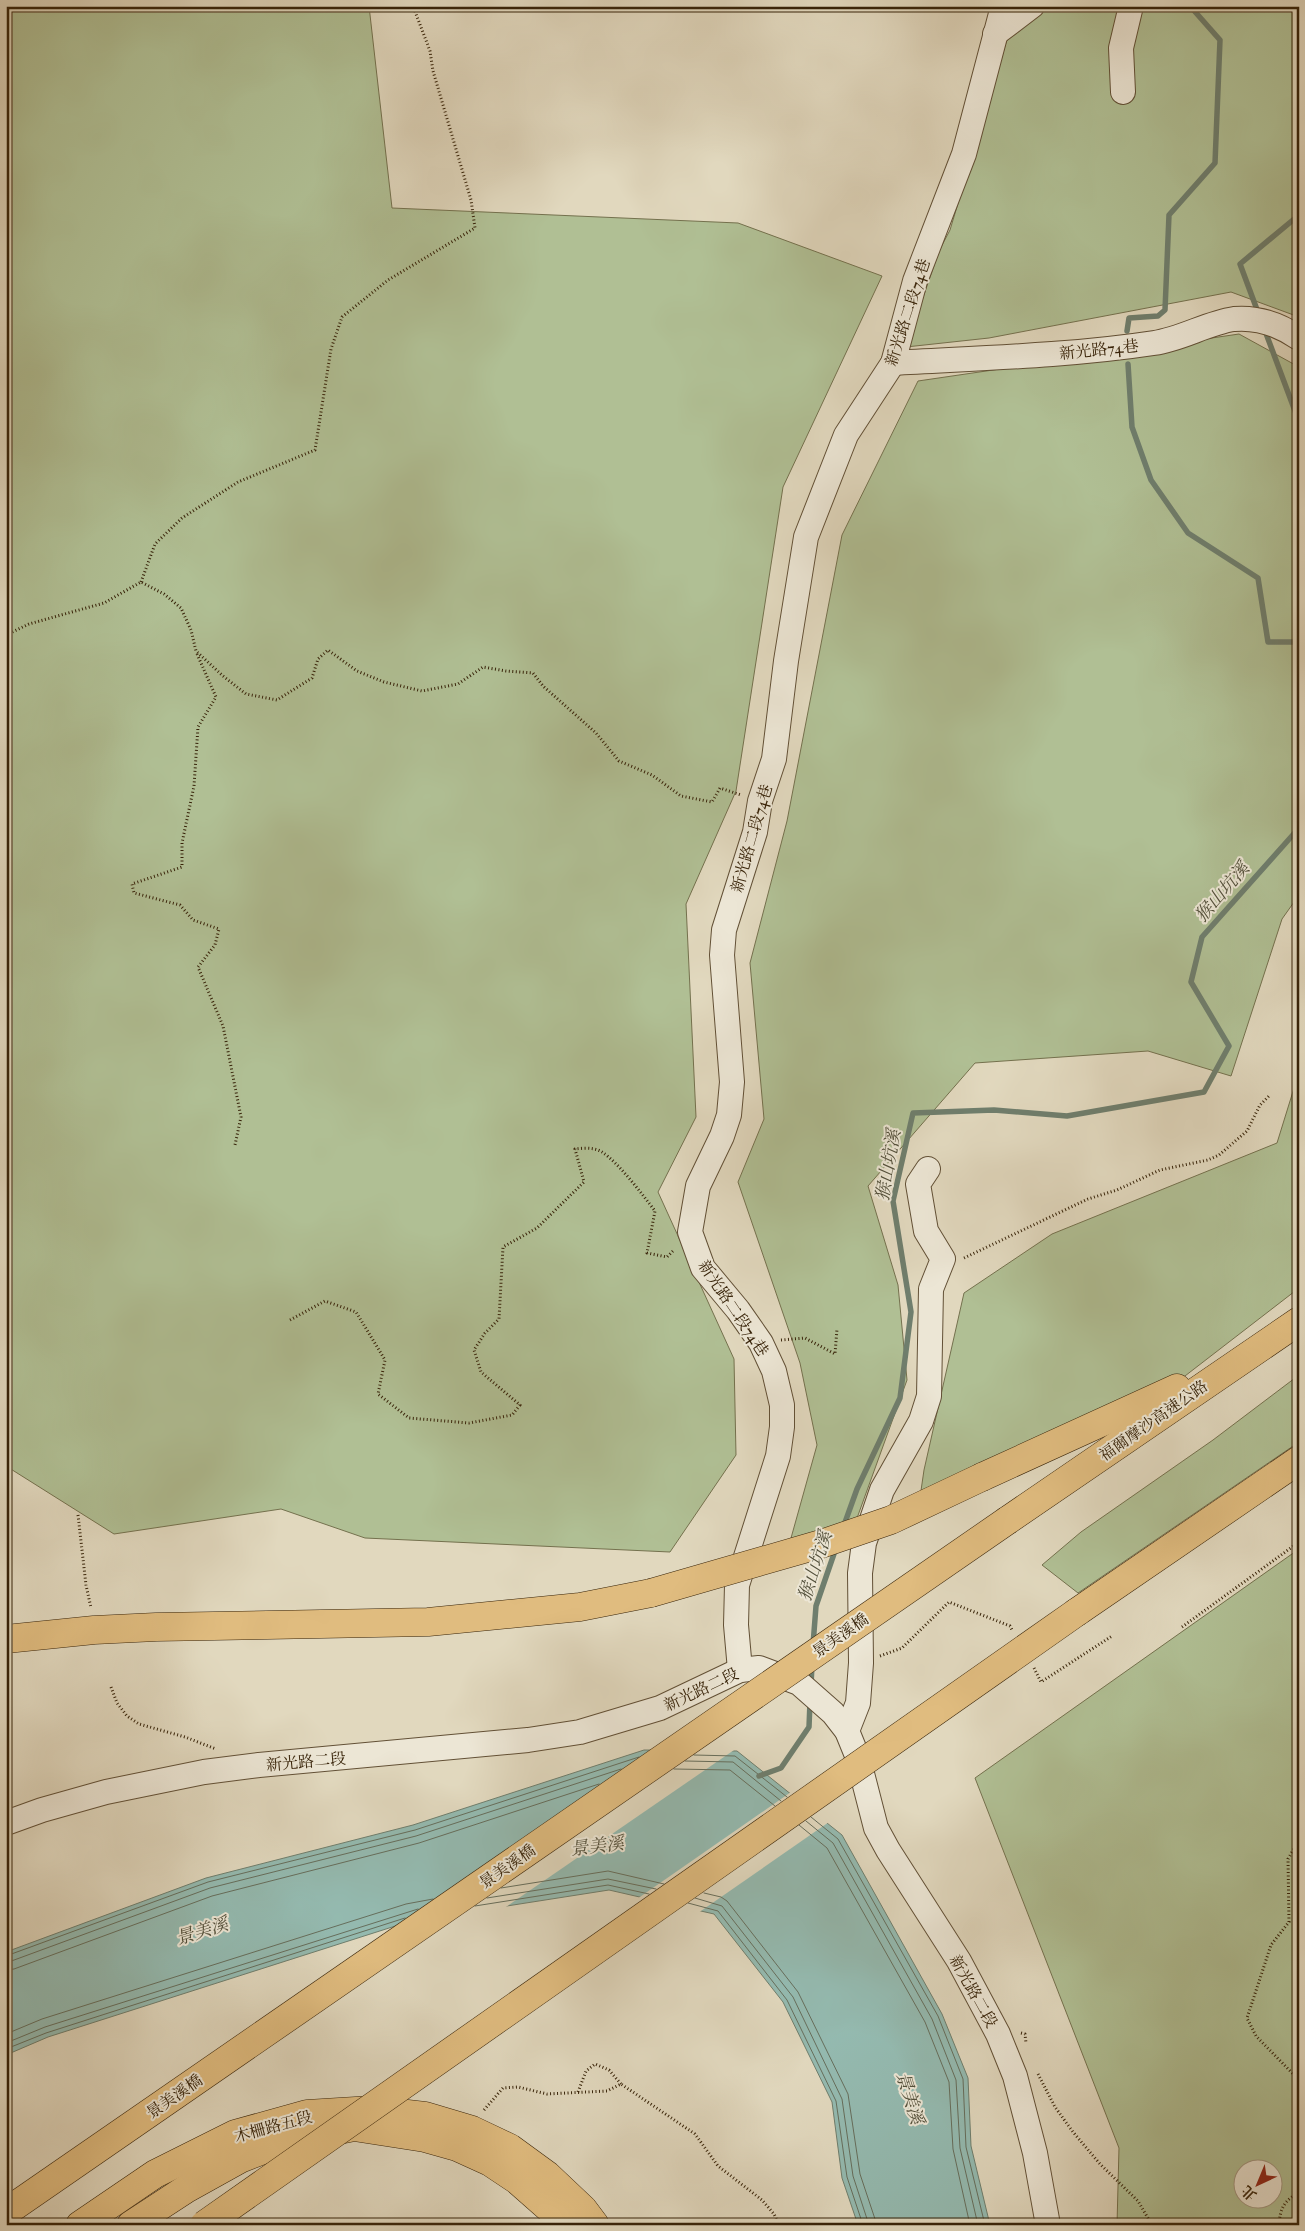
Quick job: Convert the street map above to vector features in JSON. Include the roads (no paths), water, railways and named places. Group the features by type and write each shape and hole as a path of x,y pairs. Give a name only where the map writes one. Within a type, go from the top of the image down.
{"main road":[{"name":"福爾摩沙高速公路","path":"1008,1520 1299,1321"},
{"path":"6,1639 156,1626 428,1622 580,1607 651,1593 821,1544 891,1520 1244,1357"},
{"path":"204,2225 1077,1612 1299,1460"},
{"name":"景美溪橋","path":"6,2212 1008,1520"},
{"name":"木柵路五段","path":"80,2225 119,2214 155,2174 235,2134 307,2114 372,2110 425,2116 472,2130 510,2148 547,2176 582,2209 595,2225"},
{"name":"木柵路五段","path":"131,2225 186,2188 240,2159 290,2140 354,2127 425,2138 457,2147 490,2162 517,2180 568,2225"}],"street":[{"name":"新光路二段74巷","path":"750,1669 736,1624 737,1585 778,1456 782,1427 782,1405 774,1371 761,1343 738,1310 703,1268 690,1232 698,1186 722,1136 729,1115 732,1082 722,955 724,930 755,832 760,801 774,759 786,661 806,537 846,435 893,363 915,281 964,154 1002,6"},
{"path":"994,34 1032,6"},
{"path":"1123,92 1120,48 1131,6"},
{"name":"新光路74巷","path":"893,363 1067,352 1156,343 1233,320 1260,321 1299,338"},
{"path":"840,1722 858,1704 861,1663 860,1573 864,1543 882,1490 921,1421 929,1396 931,1288 943,1259 926,1231 918,1184 928,1169"},
{"name":"新光路二段","path":"6,1823 42,1810 106,1792 204,1772 259,1765 528,1740 580,1732 660,1708 750,1669 799,1683 840,1722 858,1758 876,1828 959,1961 998,2034 1016,2076 1035,2153 1048,2225"}],"water":[{"name":"景美溪","path":"644,1750 737,1751 842,1835 942,2014 968,2078 971,2146 990,2225 858,2225 842,2178 832,2102 783,2002 714,1914 609,1890 411,1921 48,2037 6,2055 6,1952 206,1878 413,1825"}],"waterway":[{"path":"1127,331 1129,318 1158,316 1165,310 1169,215 1215,163 1220,40 1190,6"},
{"name":"猴山坑溪","path":"1259,315 1240,264 1299,215"},
{"name":"猴山坑溪","path":"1264,328 1295,411 1299,414"},
{"path":"1128,364 1132,427 1151,480 1188,533 1258,578 1268,642 1299,642"},
{"name":"猴山坑溪","path":"843,1528 857,1489 900,1398 911,1312 893,1201 913,1113 994,1110 1067,1116 1204,1092 1229,1046 1191,982 1202,937 1299,828"},
{"name":"猴山坑溪","path":"813,1645 816,1606 836,1548"},
{"name":"猴山坑溪","path":"811,1685 812,1664"},
{"name":"猴山坑溪","path":"759,1776 781,1768 809,1727 810,1702"}]}
